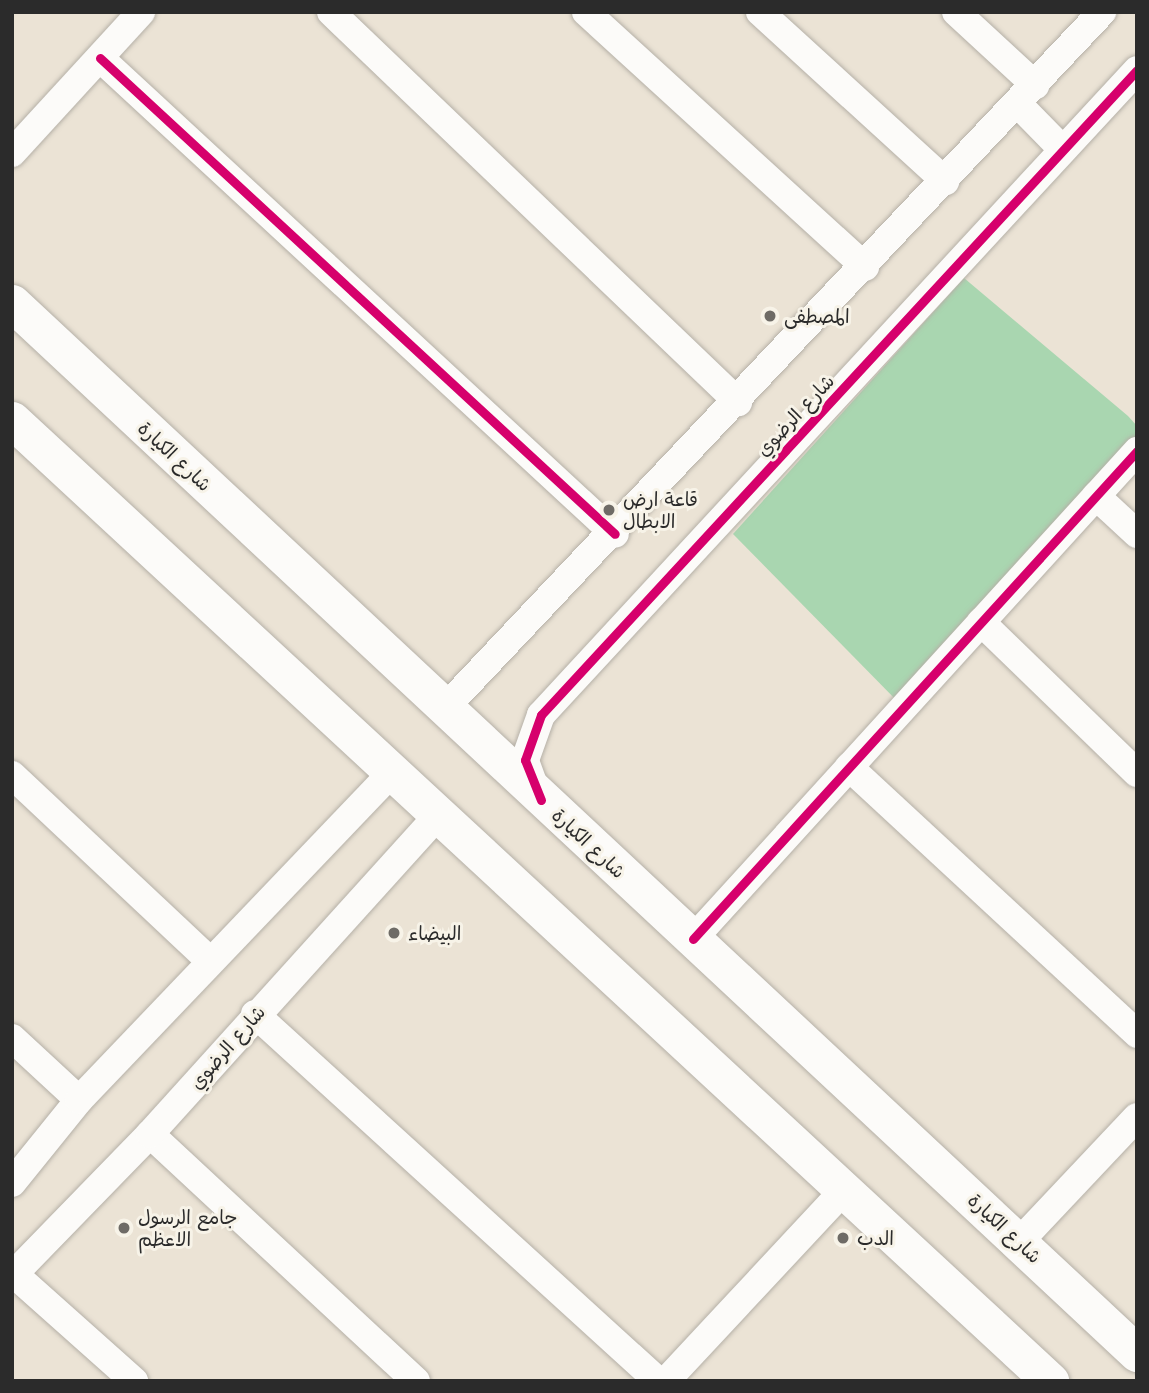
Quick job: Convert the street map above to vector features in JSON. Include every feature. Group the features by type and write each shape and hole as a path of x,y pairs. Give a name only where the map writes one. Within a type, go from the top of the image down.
{"main road":[{"name":"شارع الكيارة","path":"12,303 541,800 1020,1241 1137,1353"},
{"path":"12,420 1050,1381"}],"street":[{"path":"12,153 141,12"},
{"path":"331,12 738,402"},
{"path":"586,12 865,267"},
{"path":"760,12 945,181"},
{"path":"956,12 1026,94 1063,150"},
{"path":"444,709 615,534 1102,12"},
{"path":"100,58 615,534"},
{"name":"شارع الرضوي","path":"541,800 525,760 541,715 1063,150 1131,88"},
{"path":"693,939 1137,451"},
{"path":"1096,496 1137,534"},
{"path":"981,622 1137,773"},
{"path":"849,766 1137,1034"},
{"path":"12,1183 79,1100 392,772"},
{"path":"12,775 210,961"},
{"name":"شارع الرضوي","path":"13,1275 150,1134 255,1014 438,815"},
{"path":"255,1014 658,1381"},
{"path":"12,1038 79,1100"},
{"path":"1020,1241 1137,1117"},
{"path":"150,1134 416,1381"},
{"path":"666,1381 844,1190"},
{"path":"13,1275 134,1381"}],"green space":[{"path":"964,278 1128,416 1137,426 1137,451 903,707 733,534"}],"cycle path":[{"path":"100,58 615,534"},
{"path":"541,800 525,760 541,715 1137,70"},
{"path":"693,939 1137,451"}],"place":[{"name":"المصطفى","path":"770,316"},
{"name":"قاعة ارض الابطال","path":"609,510"},
{"name":"البيضاء","path":"394,933"},
{"name":"جامع الرسول الاعظم","path":"124,1228"},
{"name":"الدب","path":"843,1238"}]}
